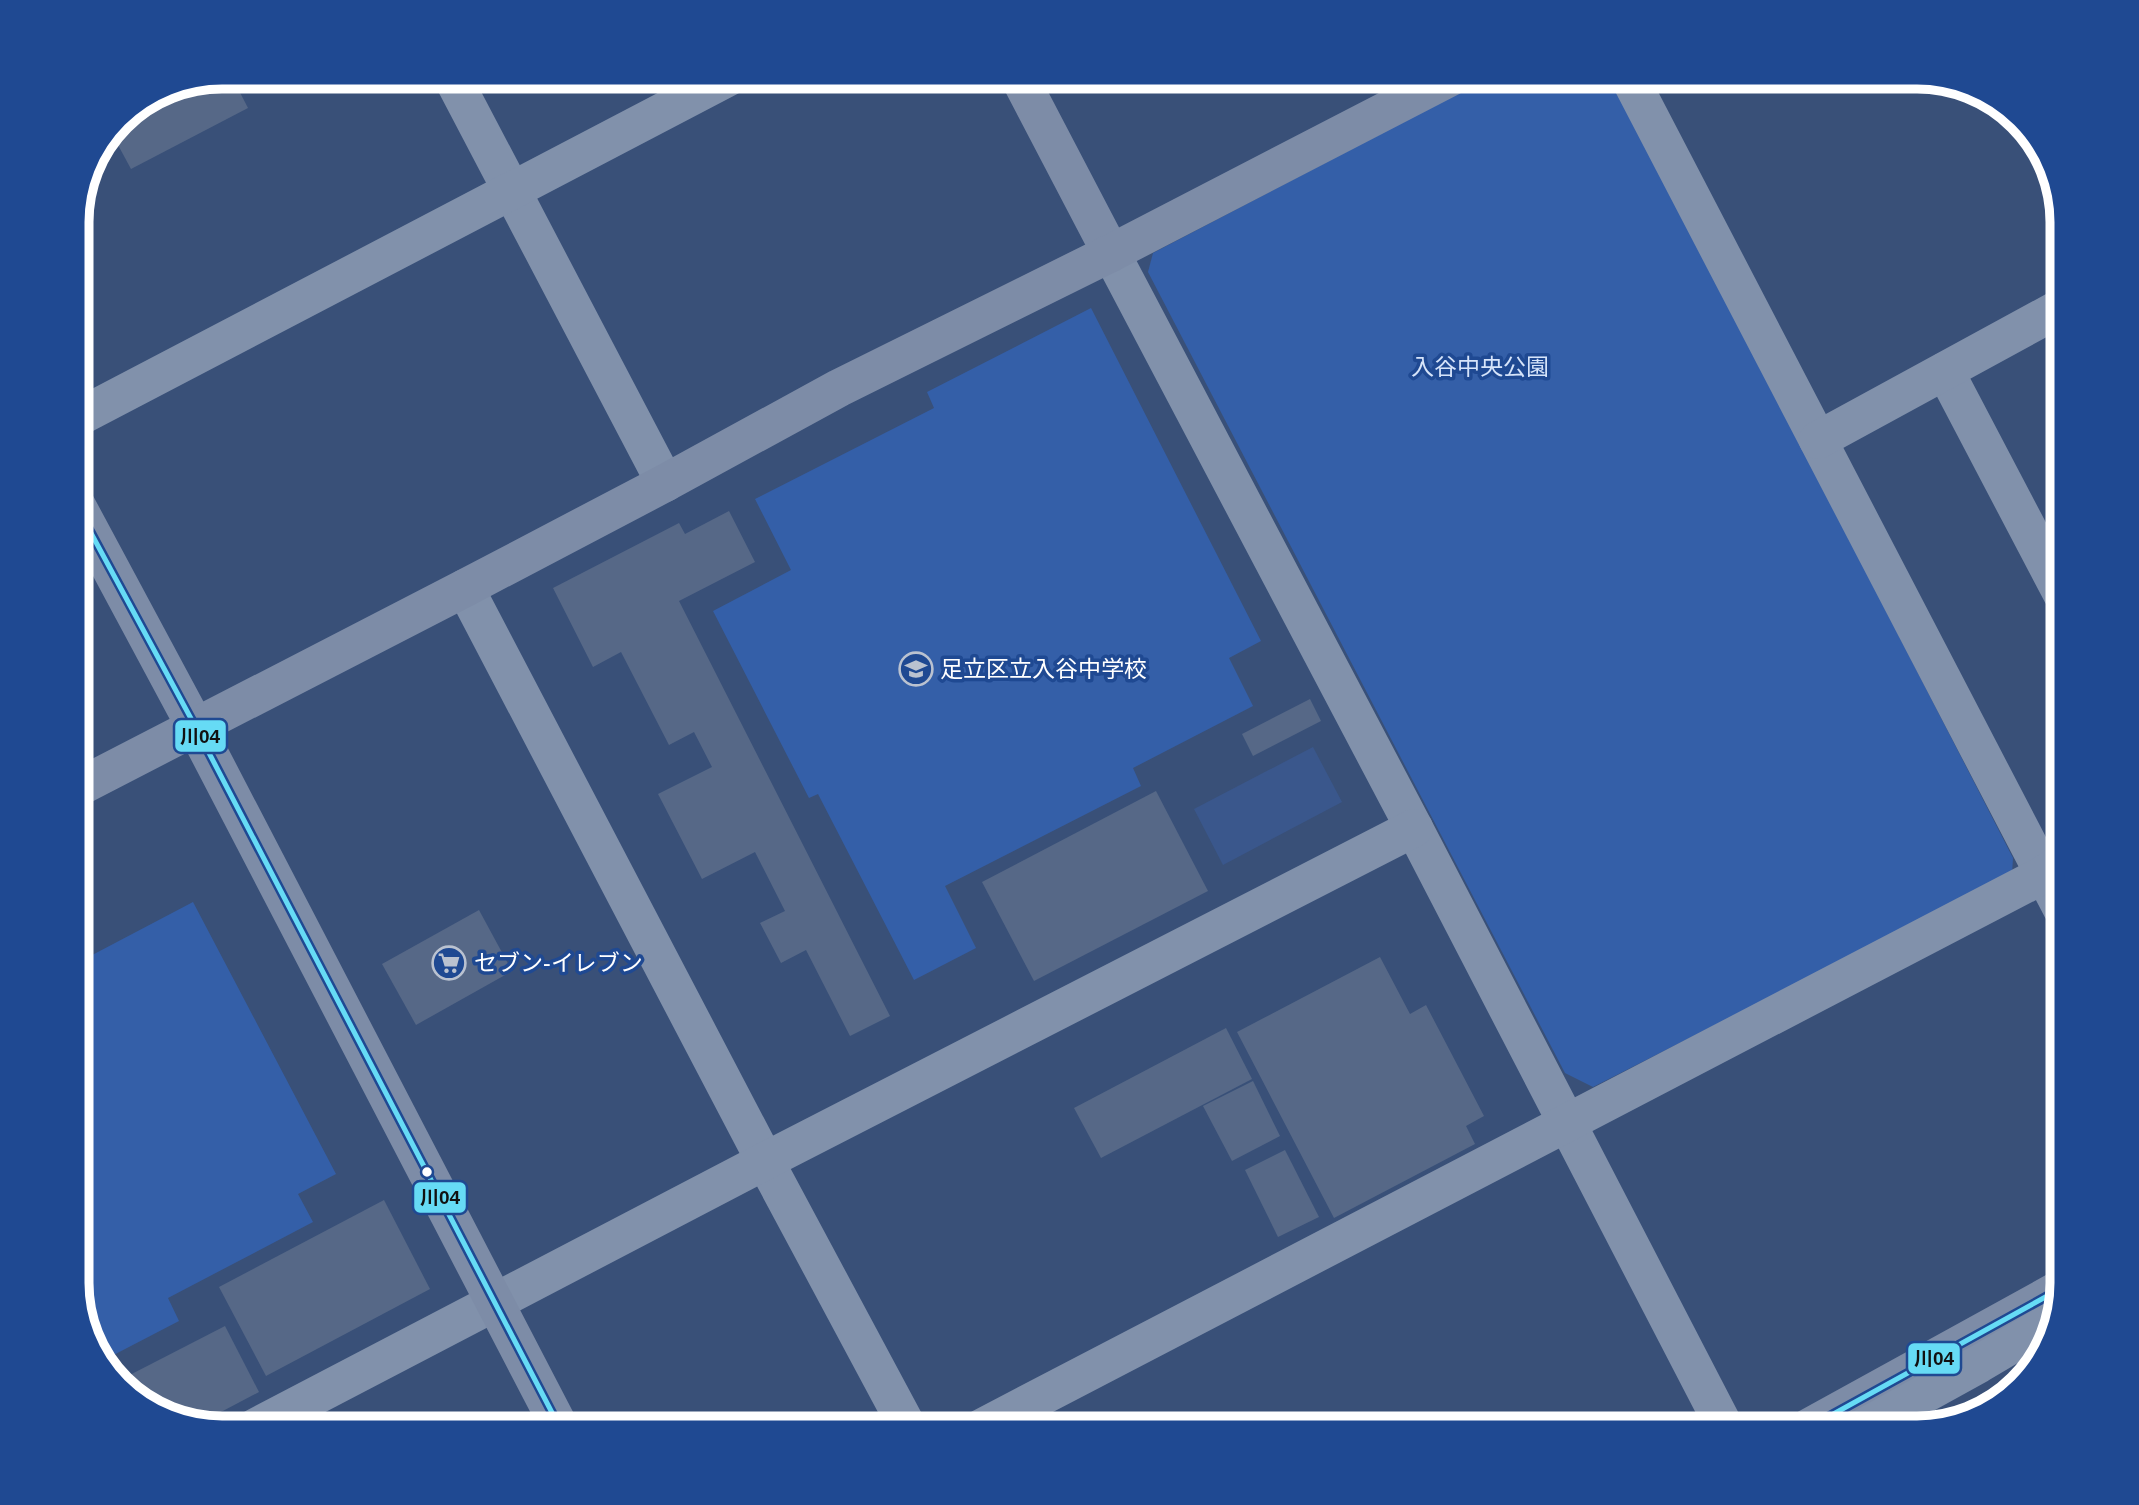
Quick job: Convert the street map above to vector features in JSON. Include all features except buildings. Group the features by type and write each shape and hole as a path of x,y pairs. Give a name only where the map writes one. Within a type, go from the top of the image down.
{"main road":[{"path":"458,89 665,483"},
{"path":"90,411 706,89"},
{"path":"1635,89 1818,440 2050,863"},
{"path":"1111,253 1414,828 1719,1416"},
{"path":"1818,440 2050,314"},
{"path":"1945,371 2050,571"},
{"path":"465,588 902,1416"},
{"path":"277,1416 765,1161 1414,828"},
{"path":"1004,1416 2050,870"},
{"path":"1885,1416 2043,1326"},
{"path":"1909,1416 2020,1367"}],"street":[{"path":"1025,89 1111,253"},
{"path":"90,781 465,588 839,388 1111,253 1428,89"},
{"path":"90,530 195,726 554,1416"},
{"path":"1830,1416 2049,1295"}],"green space":[{"name":"入谷中央公園","path":"1466,89 1618,89 2013,858 2012,874 1593,1087 1565,1073 1148,272 1153,253"},
{"path":"1091,308 1261,641 1229,658 1253,706 1133,768 1141,786 945,886 976,948 914,980 818,794 809,798 713,611 791,570 755,499 934,408 927,392"},
{"path":"193,902 336,1174 298,1194 313,1222 168,1298 179,1321 112,1356 96,1326 90,1292 90,956"}],"shaded area":[{"path":"1313,747 1342,802 1223,865 1194,809"}],"transit line":[{"name":"川04","path":"90,531 195,726 554,1416"},
{"name":"川04","path":"1830,1416 2049,1295"}],"place":[{"name":"足立区立入谷中学校","path":"916,669"},
{"name":"セブン-イレブン","path":"449,963"}]}
